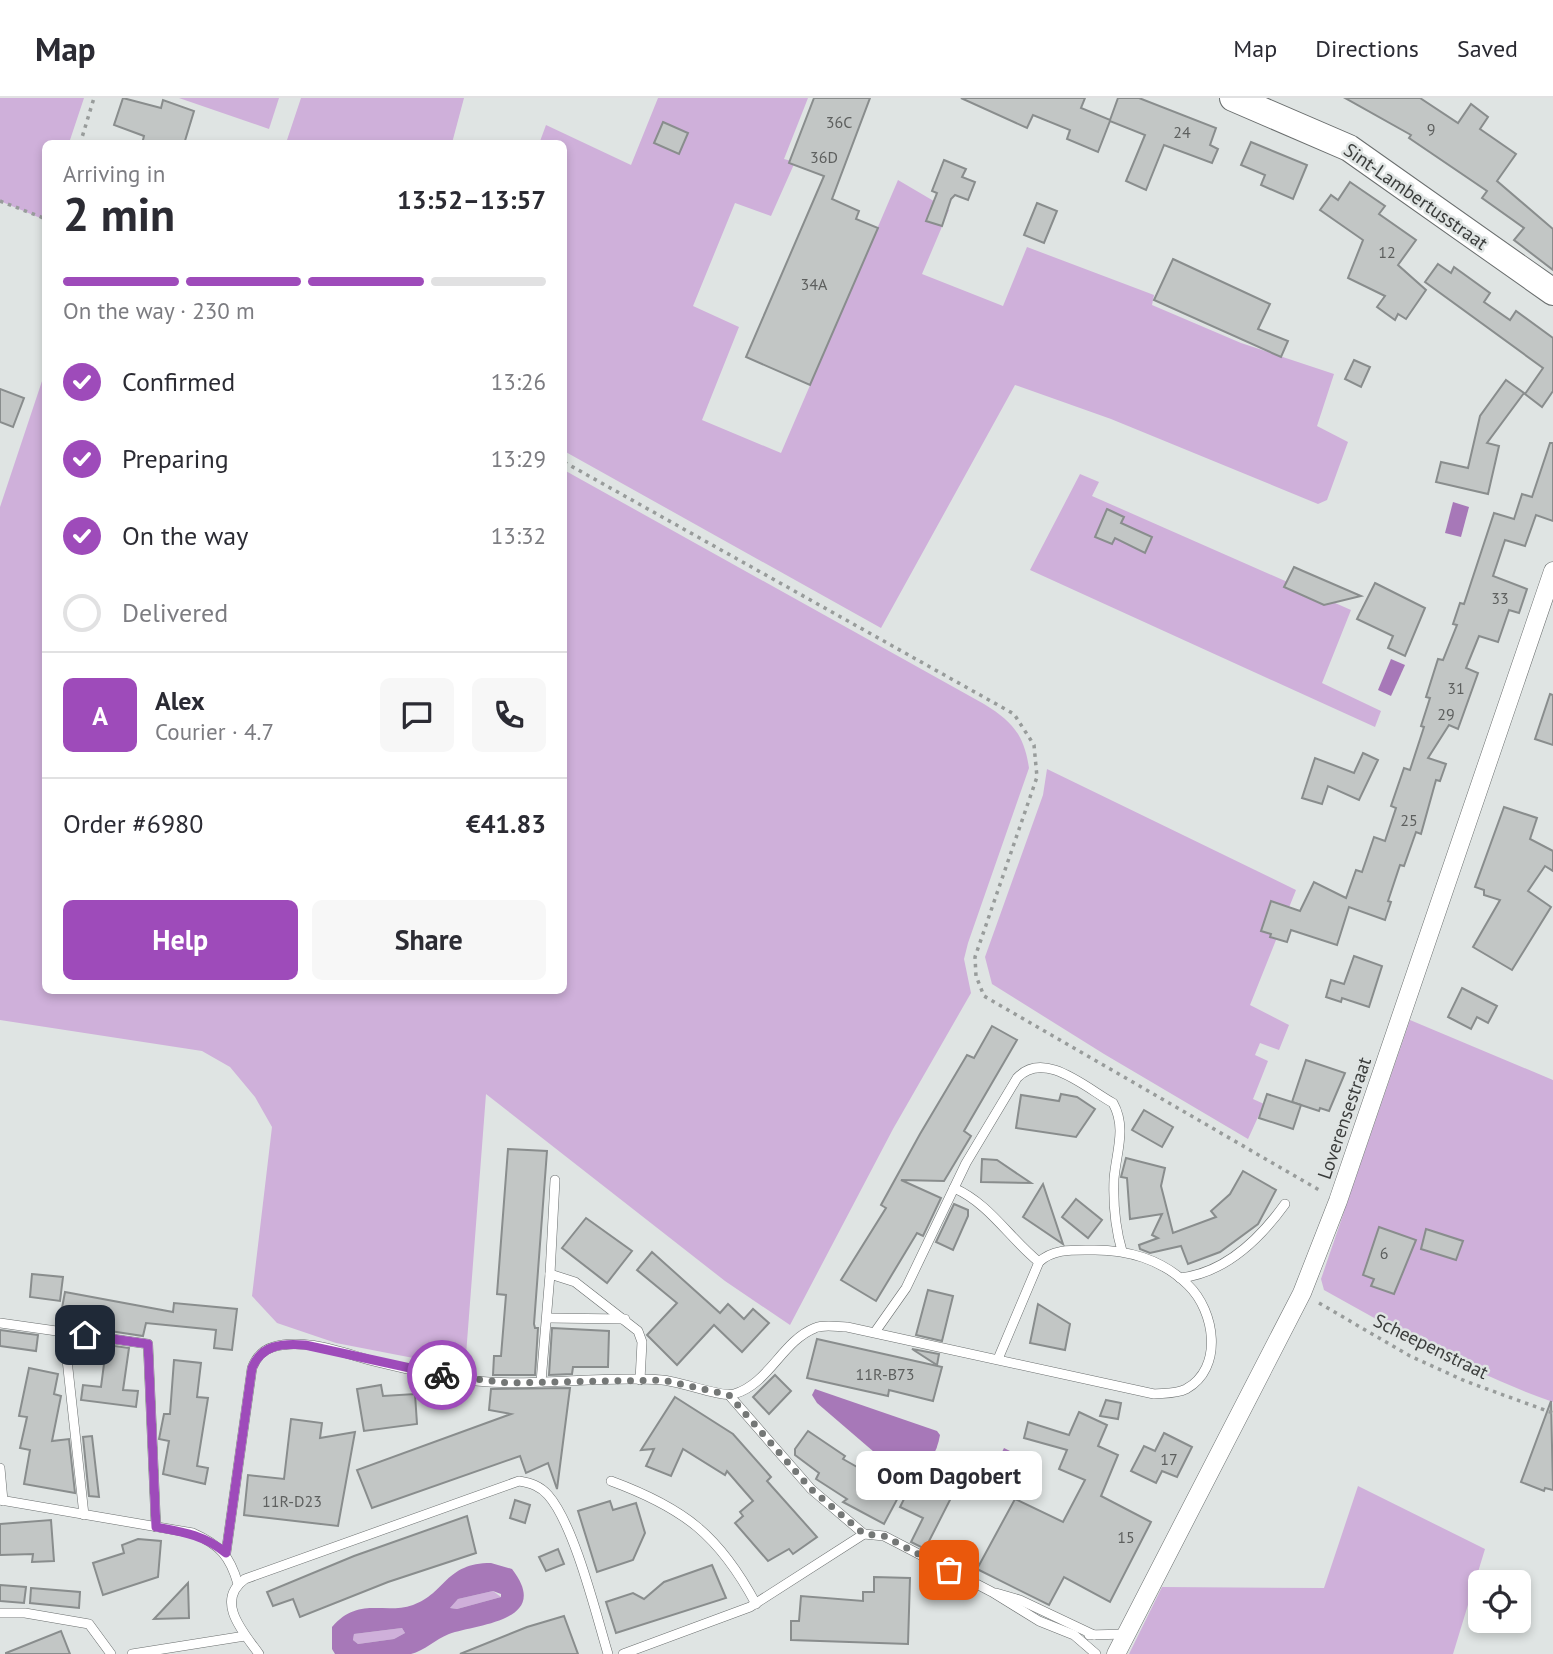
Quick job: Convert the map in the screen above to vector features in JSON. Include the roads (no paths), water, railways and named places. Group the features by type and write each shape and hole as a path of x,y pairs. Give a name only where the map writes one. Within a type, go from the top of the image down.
{"main road":[{"name":"Sint-Lambertusstraat","path":"1233,98 1349,148 1553,292"}],"street":[{"name":"Loverensestraat","path":"1116,1654 1302,1293 1338,1201 1553,571"}],"lane":[{"path":"875,1332 906,1288 954,1188 1017,1078 1025,1069 1035,1066 1053,1069 1113,1103 1118,1112 1119,1150 1114,1210 1122,1251"},
{"path":"541,1382 555,1180"},
{"path":"954,1188 986,1206 1019,1247 1039,1262"},
{"path":"1180,1278 1196,1276 1236,1256 1269,1226 1285,1204"},
{"path":"729,1395 763,1377 797,1341 816,1327 847,1327 875,1332 1154,1394 1175,1393 1187,1389 1208,1362 1212,1334 1199,1301 1180,1278 1155,1263 1122,1251 1062,1251 1039,1262 998,1359"},
{"path":"550,1274 575,1282 638,1331 642,1342 640,1380"},
{"path":"547,1318 625,1319"},
{"path":"0,1323 148,1344 156,1527"},
{"path":"64,1332 84,1515"},
{"path":"226,1553 252,1368 256,1359 270,1347 305,1345 405,1369 474,1380 640,1380 689,1384 729,1395 811,1489 864,1534 884,1536 992,1592 1039,1621 1074,1635 1096,1654"},
{"path":"0,1468 1,1500 193,1533 212,1542 226,1553 239,1584"},
{"path":"611,1481 653,1497 699,1526 738,1571 755,1604"},
{"path":"259,1654 245,1636 233,1613 233,1594 239,1584 509,1483 532,1483 557,1507 582,1568 608,1654"},
{"path":"623,1654 755,1604 864,1534"},
{"path":"992,1592 1020,1600 1094,1635"},
{"path":"0,1613 25,1613 89,1624 111,1654"},
{"path":"1074,1635 1127,1634"},
{"path":"132,1654 245,1636"}],"place":[{"name":"Oom Dagobert","path":"949,1570"}]}
